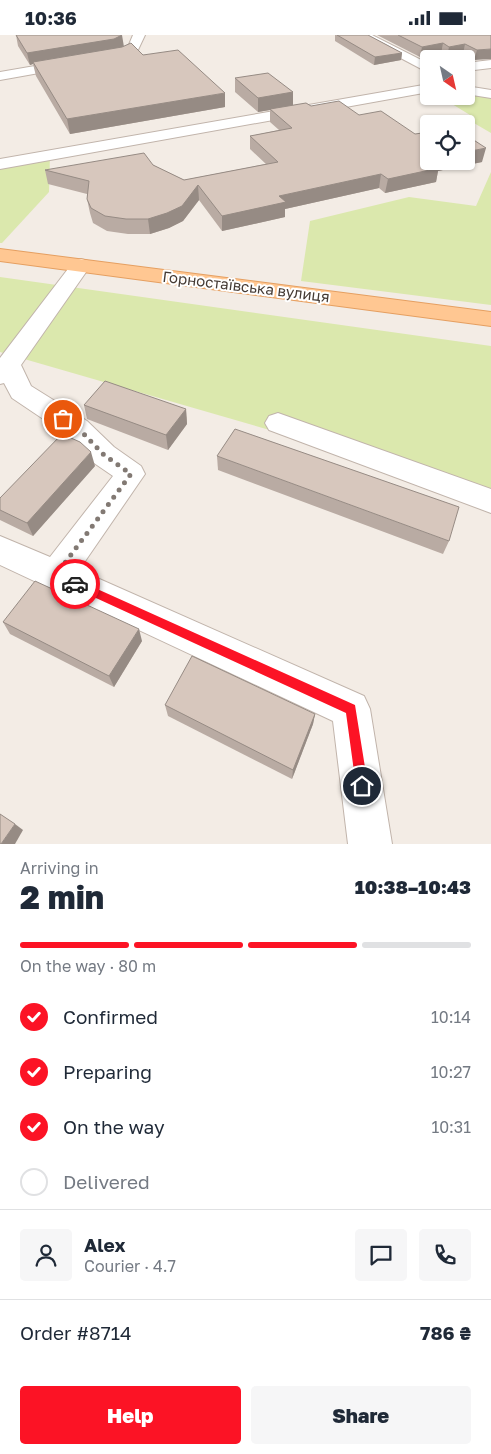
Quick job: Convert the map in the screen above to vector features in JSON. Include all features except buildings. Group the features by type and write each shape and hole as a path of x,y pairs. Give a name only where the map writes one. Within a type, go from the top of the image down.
{"main road":[{"name":"Горностаївська вулиця","path":"0,255 491,319"}],"street":[{"path":"0,76 120,55 133,49 139,35"},
{"path":"363,35 420,64"},
{"path":"475,66 491,64"},
{"path":"0,164 420,90"},
{"path":"475,92 491,95"},
{"path":"56,575 131,474 104,455 77,427 21,392 4,371 81,265"},
{"path":"278,423 491,501"},
{"path":"0,549 351,709 370,844"}],"green space":[{"path":"475,95 491,98 491,133 475,124 475,115 470,115 454,105 475,105"},
{"path":"50,154 49,192 0,243 0,164"},
{"path":"491,172 491,305 301,281 310,221 409,197 476,206"},
{"path":"0,277 491,346 491,494 0,352"}],"way so far":[{"path":"63,419 77,427 104,455 131,474 56,575 75,584"}],"route":[{"path":"75,584 351,709 362,786"}]}
